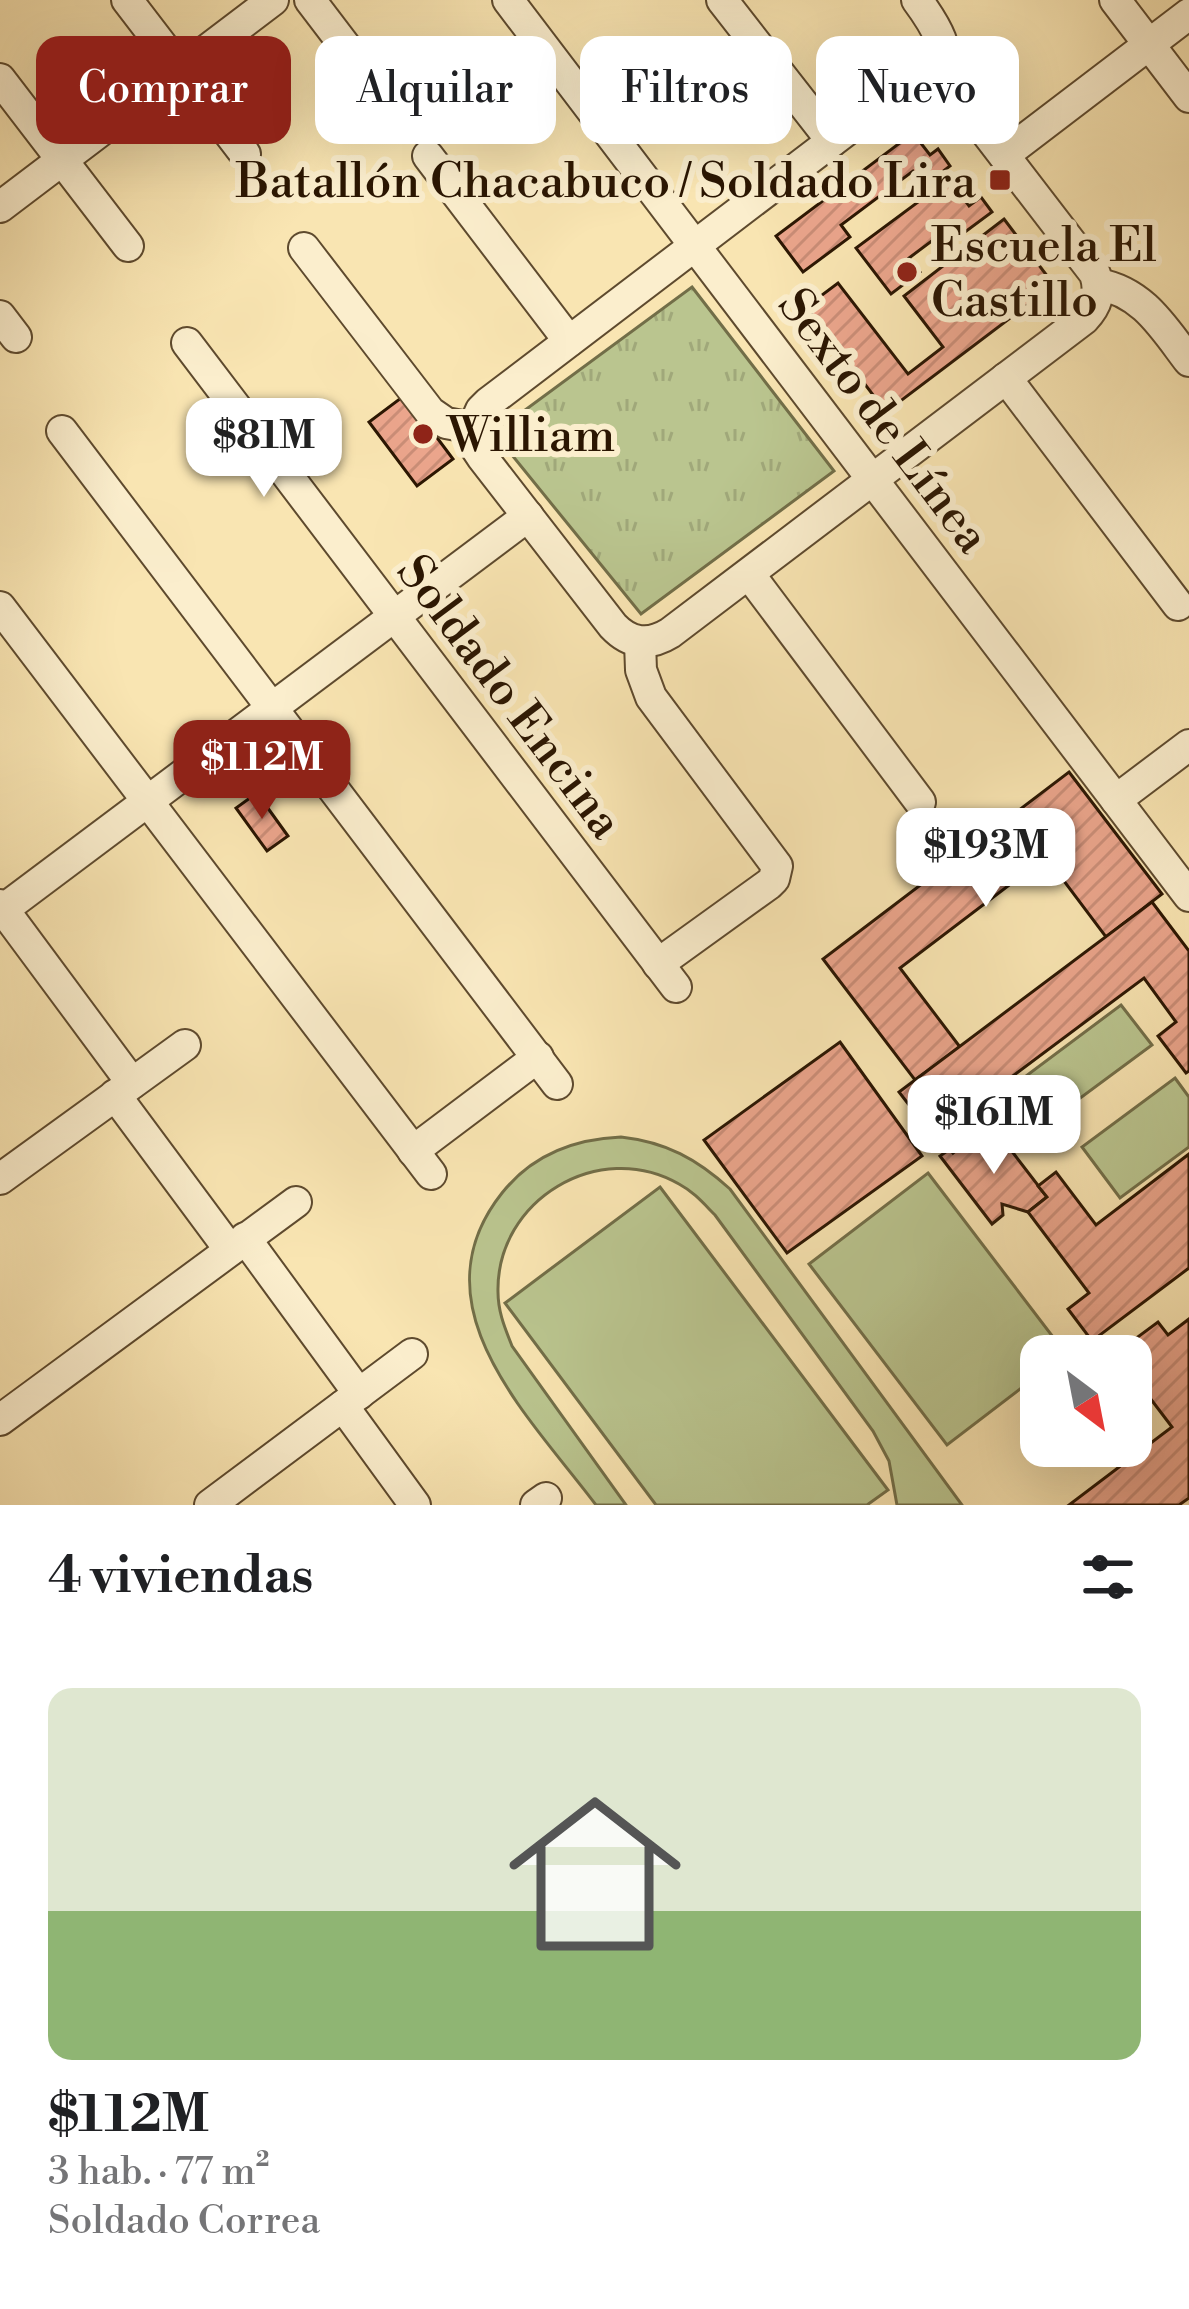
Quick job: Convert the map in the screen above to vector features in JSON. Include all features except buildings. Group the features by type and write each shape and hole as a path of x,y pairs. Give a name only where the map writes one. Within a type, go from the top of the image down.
{"street":[{"path":"127,0 155,36"},
{"path":"226,36 273,0"},
{"path":"310,0 337,36"},
{"name":"Sexto de Línea","path":"508,0 1189,896"},
{"path":"722,0 816,120"},
{"path":"917,0 940,36"},
{"path":"1115,0 1189,97"},
{"path":"1004,155 1189,14"},
{"path":"0,79 128,246"},
{"path":"0,207 83,144"},
{"path":"237,144 245,154"},
{"path":"828,144 488,403 473,428 476,448 613,626 629,640 661,639 670,633 1084,319 1096,304 1098,284 1090,266 996,144"},
{"path":"428,156 569,341"},
{"path":"304,248 430,412 446,423 473,428"},
{"path":"1098,284 1142,302 1189,361"},
{"name":"Soldado Encina","path":"187,343 667,976 769,884 777,866 651,697 641,670 640,642"},
{"path":"1006,378 1178,605"},
{"path":"62,431 557,1084"},
{"path":"415,1505 351,1400 123,1089 1,909 528,516"},
{"path":"749,574 920,802"},
{"path":"0,607 422,1162 538,1058"},
{"path":"1116,800 1189,745"},
{"path":"0,1179 185,1045"},
{"path":"0,1420 296,1202"},
{"path":"210,1505 412,1354"}],"green space":[{"path":"692,287 834,471 641,614 494,433"},
{"path":"1121,1005 1152,1045 1056,1116 1026,1076"},
{"path":"1175,1078 1189,1097 1189,1147 1120,1198 1082,1147"},
{"path":"621,1137 680,1154 730,1189 962,1505 897,1505 889,1461 873,1431 715,1215 679,1184 648,1172 617,1169 586,1174 558,1186 533,1205 514,1230 502,1259 498,1292 512,1346 626,1505 596,1505 541,1435 490,1358 475,1318 469,1277 477,1235 502,1193 527,1168 587,1141"},
{"path":"928,1173 1052,1335 1020,1335 1020,1389 947,1445 809,1264"},
{"path":"660,1187 888,1490 867,1505 656,1505 505,1303"}],"place":[{"name":"Batallón Chacabuco / Soldado Lira","path":"1000,180"},
{"name":"Escuela El Castillo","path":"907,272"},
{"name":"William","path":"423,434"}]}
